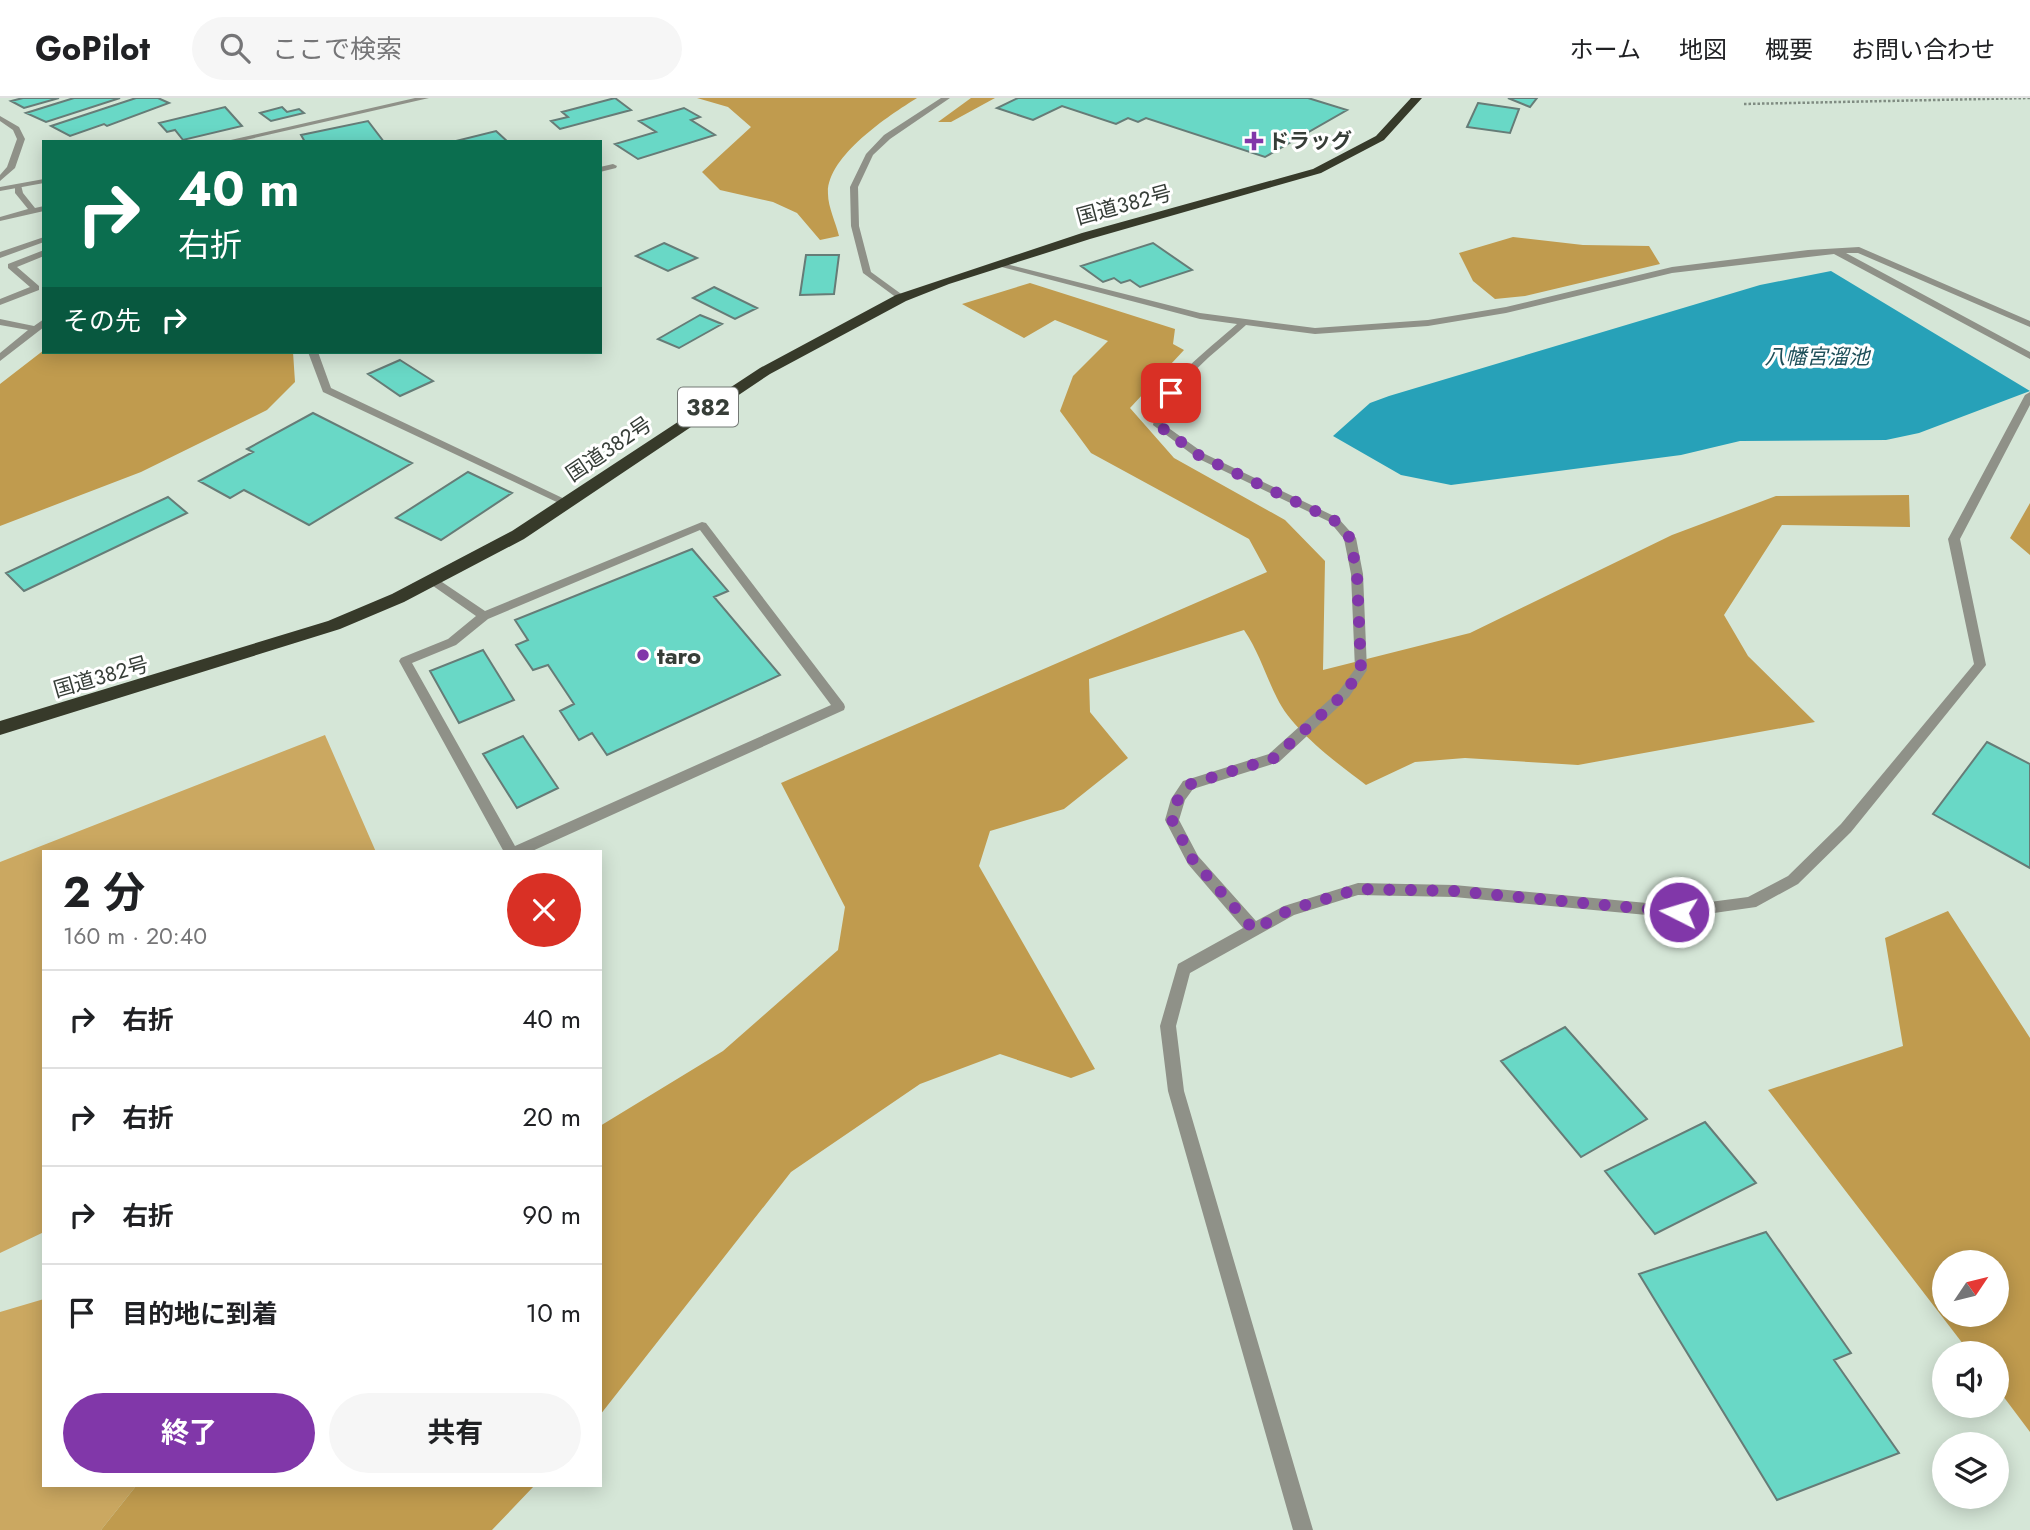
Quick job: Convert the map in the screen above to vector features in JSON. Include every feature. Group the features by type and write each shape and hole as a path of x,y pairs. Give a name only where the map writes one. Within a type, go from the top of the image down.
{"highway":[{"name":"国道382号","path":"0,728 334,625 432,581 518,535 765,371 901,298 998,265 1317,171 1380,138 1417,98"}],"street":[{"path":"235,140 425,98"},
{"path":"901,298 867,273 855,226 854,187 865,161 887,137 946,98"},
{"path":"0,118 16,129 21,139 11,168 0,178"},
{"path":"602,169 613,166"},
{"path":"0,189 42,181"},
{"path":"18,187 19,193 33,210"},
{"path":"0,219 42,208"},
{"path":"0,255 42,240"},
{"path":"998,265 1200,316 1315,331 1428,323 1506,310 1672,270 1859,250 2030,324"},
{"path":"1835,251 2030,356"},
{"path":"0,302 36,288 11,266 42,254"},
{"path":"0,322 40,326"},
{"path":"1243,323 1171,393 1158,412 1158,425 1200,456 1334,520 1350,538 1357,574 1361,670 1344,694 1274,758 1188,785 1178,799 1172,820 1193,860 1254,930"},
{"path":"0,358 40,326"},
{"path":"314,354 327,390 567,503"},
{"path":"1303,1530 1176,1091 1168,1026 1183,968 1289,910 1358,889 1454,891 1679,912 1751,903 1793,880 1846,828 1980,665 1954,539 2030,395"},
{"path":"510,850 405,660 452,642 484,616 702,525 839,707 521,850"},
{"path":"432,581 484,616"}],"path":[{"path":"1744,104 2030,98"}],"shaded area":[{"path":"697,98 917,98 861,139 837,166 830,180 828,194 839,236 820,240 797,213 773,202 720,190 702,172 751,127 728,107"},
{"path":"971,98 995,98 951,122 938,122"},
{"path":"1513,237 1583,245 1649,246 1660,264 1525,296 1495,299 1473,281 1459,253"},
{"path":"1030,283 1175,329 1173,344 1184,350 1130,408 1174,458 1285,520 1325,561 1323,670 1470,633 1672,535 1776,496 1909,495 1910,527 1782,525 1724,615 1748,656 1815,722 1578,765 1465,758 1415,762 1366,785 1317,746 1293,722 1277,698 1244,630 1089,679 1090,712 1128,758 1064,809 990,831 979,866 1095,1069 1071,1078 1000,1054 920,1084 791,1172 602,1412 602,1125 723,1051 838,950 845,907 781,783 1267,572 1249,539 1091,453 1060,411 1073,376 1108,341 1055,320 1024,338 962,304"},
{"path":"42,352 42,354 293,354 295,382 267,410 141,472 0,526 0,384"},
{"path":"2030,503 2030,555 2010,538"},
{"path":"325,735 375,850 42,850 42,1233 0,1253 0,862"},
{"path":"1948,911 2030,1038 2030,1432 2009,1404 2009,1341 1961,1341 1950,1327 2009,1327 2009,1250 1932,1250 1932,1304 1768,1090 1903,1046 1885,938"},
{"path":"42,1300 42,1487 135,1487 101,1530 0,1530 0,1312"},
{"path":"135,1487 533,1487 492,1530 101,1530"}],"water":[{"name":"八幡宮溜池","path":"1831,271 2030,391 1919,433 1886,440 1740,441 1681,455 1451,485 1401,475 1333,436 1370,403 1389,396 1760,285"}],"building":[{"path":"23,98 59,98 24,108 11,101"},
{"path":"74,98 120,98 46,122 26,113"},
{"path":"136,98 158,98 169,103 107,126 104,124 70,136 51,126"},
{"path":"615,98 631,110 560,129 551,121 568,117 562,112"},
{"name":"ドラッグ","path":"1018,98 1308,98 1347,110 1265,157 1146,118 1138,122 1128,118 1116,124 1062,106 1033,120 997,108"},
{"path":"1508,98 1537,98 1530,107"},
{"path":"1478,103 1519,109 1510,133 1467,127"},
{"path":"225,107 242,126 183,140 175,130 167,132 159,123"},
{"path":"282,107 287,112 299,109 304,113 271,121 260,113"},
{"path":"684,108 700,117 691,120 715,135 638,159 615,144 656,132 639,121"},
{"path":"368,121 382,140 304,140 301,135"},
{"path":"496,131 506,140 460,140"},
{"path":"664,243 697,258 668,271 636,256"},
{"path":"1153,243 1192,270 1140,287 1130,280 1121,283 1114,278 1103,282 1081,266"},
{"path":"806,255 839,255 834,294 800,295"},
{"path":"714,287 757,308 735,319 693,298"},
{"path":"700,315 722,324 679,348 658,339"},
{"path":"400,360 433,381 400,396 368,374"},
{"path":"313,413 412,463 309,525 244,490 230,498 199,481 253,452 247,449"},
{"path":"468,472 512,493 441,540 396,518"},
{"path":"168,497 187,513 24,591 6,573"},
{"name":"taro","path":"692,549 728,591 714,597 780,675 607,755 592,733 579,740 560,711 574,704 548,665 533,670 516,645 528,640 515,620"},
{"path":"483,650 514,700 459,723 430,671"},
{"path":"523,736 558,788 517,808 483,754"},
{"path":"1987,742 2030,764 2030,868 1933,814"},
{"path":"1565,1027 1647,1119 1581,1157 1501,1061"},
{"path":"1705,1122 1756,1183 1655,1234 1605,1171"},
{"path":"1766,1232 1851,1353 1834,1360 1899,1453 1777,1500 1639,1274"}],"place":[{"name":"ドラッグ","path":"1254,141"},
{"name":"taro","path":"643,655"}],"route":[{"path":"1171,393 1158,412 1158,425 1200,456 1334,520 1350,538 1357,574 1361,670 1344,694 1274,758 1188,785 1178,799 1172,820 1193,860 1254,930 1289,910 1358,889 1454,891 1679,912"}]}
